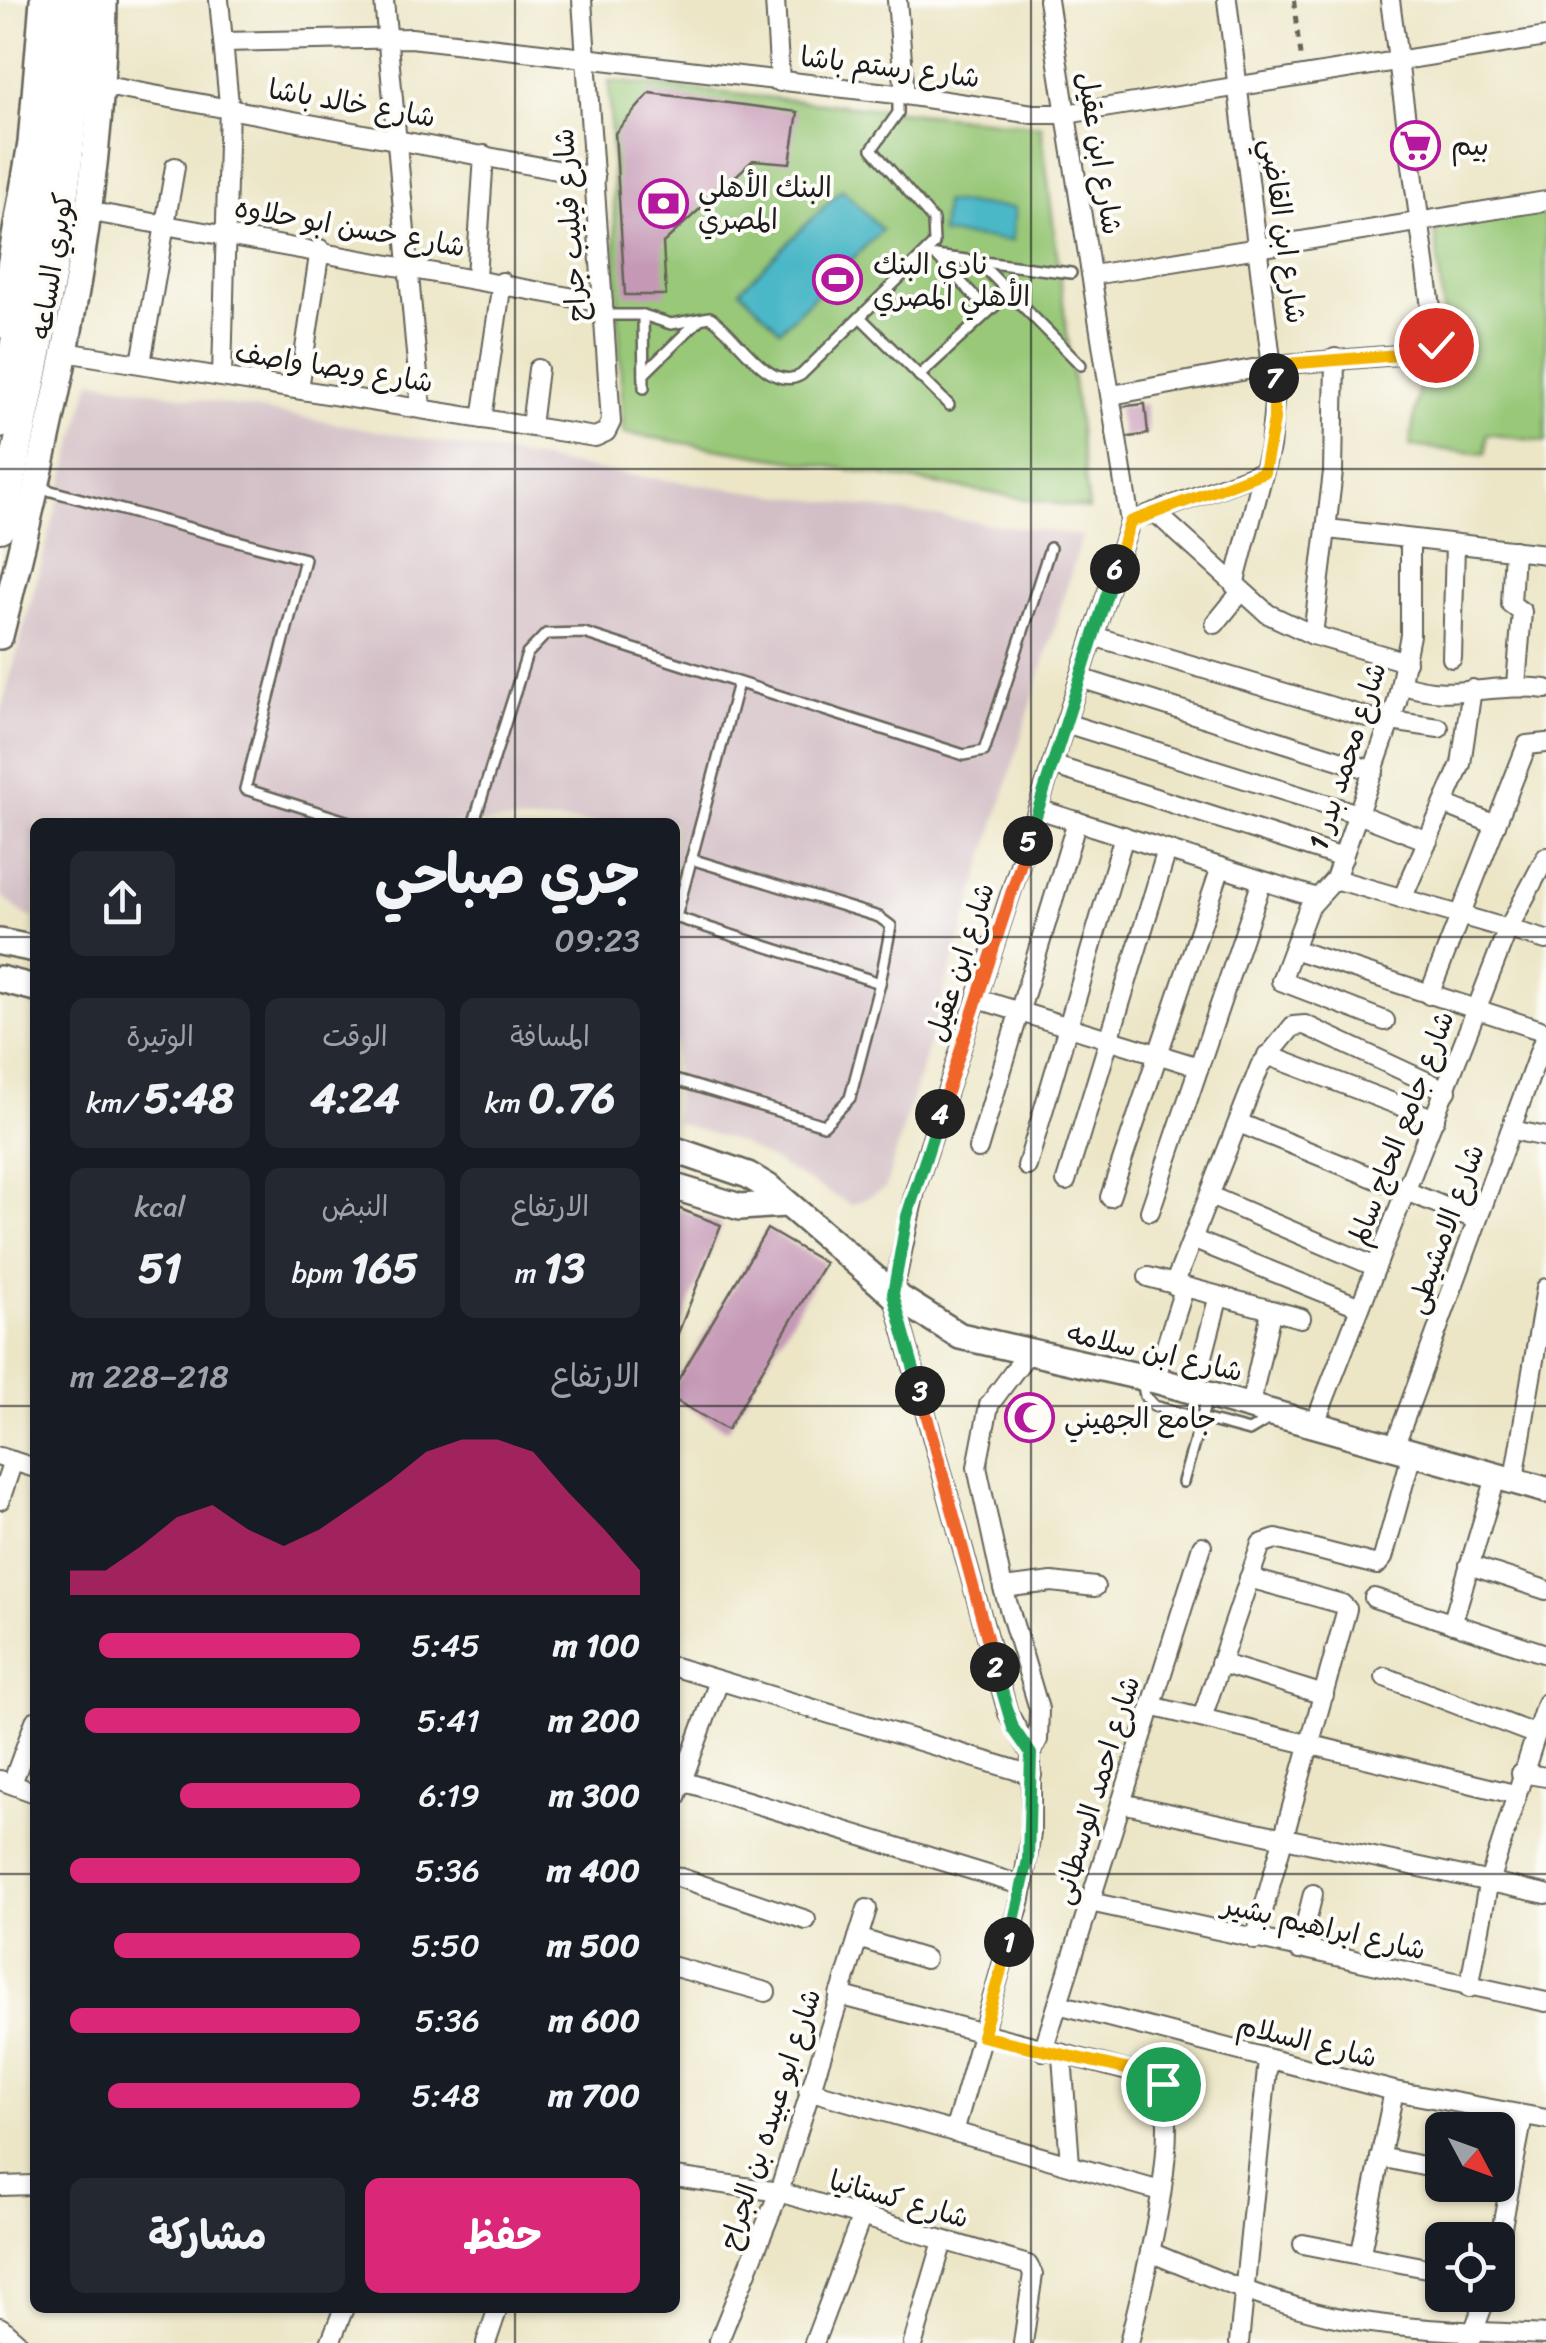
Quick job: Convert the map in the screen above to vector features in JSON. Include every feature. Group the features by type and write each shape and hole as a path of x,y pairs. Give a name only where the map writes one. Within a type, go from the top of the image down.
{"main road":[{"name":"كوبري الساعه","path":"0,528 50,287 70,138 80,0"},
{"name":"كوبري الساعه","path":"0,424 38,218 48,3"}],"street":[{"path":"219,0 229,109 222,376"},
{"path":"384,0 420,408"},
{"name":"شارع فيليب جراح","path":"582,0 612,422 606,432 595,437"},
{"path":"776,0 780,82"},
{"path":"897,0 902,94"},
{"name":"شارع ابن عقيل","path":"954,2132 1024,1886 1031,1833 1031,1754 1008,1713 893,1294 907,1216 1130,522 1048,0"},
{"name":"شارع ابن القاضي","path":"1227,0 1274,365 1274,420 1238,589"},
{"path":"1112,395 1274,365 1423,353 1436,345 1390,0"},
{"path":"0,325 48,3"},
{"path":"0,636 37,488 65,352 100,86 102,5"},
{"name":"شارع رستم باشا","path":"224,42 389,37 902,94 1033,114 1066,114 1546,38"},
{"name":"شارع خالد باشا","path":"100,86 595,176"},
{"path":"476,278 484,155"},
{"path":"141,363 175,167"},
{"path":"1093,274 1546,202"},
{"name":"شارع حسن ابو حلاوه","path":"86,211 502,282 604,309"},
{"path":"299,388 320,250"},
{"path":"482,418 502,282"},
{"name":"شارع ويصا واصف","path":"65,352 595,437"},
{"path":"1313,635 1328,530 1334,358"},
{"path":"532,426 538,369"},
{"path":"1130,522 1264,472"},
{"path":"1155,512 1268,614 1313,635 1406,662"},
{"path":"1328,530 1546,554"},
{"name":"شارع محمد بدر 1","path":"1385,1020 1284,985 1282,977 1317,898 1335,879 1392,720 1406,662 1410,539"},
{"path":"1452,658 1455,544"},
{"path":"1514,550 1511,604 1522,612 1516,685"},
{"path":"1215,624 1238,589"},
{"path":"1093,636 1360,716 1439,728"},
{"path":"1080,678 1374,771"},
{"path":"1402,684 1432,694 1516,685 1546,689"},
{"path":"1402,899 1466,748 1472,689"},
{"path":"1066,723 1358,814 1428,841"},
{"path":"1429,995 1527,745 1546,744"},
{"path":"1052,766 1343,858"},
{"path":"1444,804 1496,824"},
{"path":"1038,809 1317,898"},
{"path":"978,1148 1077,821"},
{"path":"1027,1166 1124,836"},
{"path":"1066,1181 1167,850"},
{"name":"شارع جامع الحاج سالم","path":"1314,1423 1507,930 1546,857"},
{"path":"1110,1197 1221,867"},
{"path":"1335,879 1546,940"},
{"path":"1150,1212 1262,880"},
{"path":"0,942 30,948"},
{"path":"1293,949 1546,1033"},
{"path":"0,979 30,987"},
{"path":"978,999 1199,1067"},
{"path":"1149,1379 1192,1239 1239,1122 1267,1055 1292,1026 1305,1025 1447,1091"},
{"name":"شارع الامشيطى","path":"1249,1578 1261,1544 1276,1539 1377,1565 1383,1558 1404,1447 1477,1220 1546,1033"},
{"path":"1267,1055 1436,1118"},
{"path":"1239,1122 1477,1220"},
{"path":"1512,1130 1546,1137"},
{"name":"شارع ابن سلامه","path":"680,1152 748,1174 848,1252 893,1294 960,1336 1149,1379 1201,1401 1262,1409 1546,1490"},
{"path":"680,1188 740,1206 785,1204"},
{"path":"1210,1196 1376,1267"},
{"path":"1192,1239 1360,1307"},
{"path":"1148,1277 1301,1318"},
{"path":"1452,1624 1538,1382 1546,1288"},
{"path":"1201,1401 1218,1298"},
{"path":"1262,1409 1271,1312"},
{"name":"شارع ابن عقيل","path":"1027,1354 994,1395 978,1445 979,1488 1003,1588 1040,1709 1038,1740 1031,1754"},
{"path":"0,1500 7,1459"},
{"name":"شارع احمد الوسطانى","path":"1052,2054 1058,2004 1202,1546"},
{"path":"1470,1565 1546,1590"},
{"path":"1202,1718 1249,1578 1346,1607 1256,1940"},
{"path":"1003,1588 1052,1582 1095,1587"},
{"path":"1374,1598 1546,1654"},
{"path":"1220,1663 1324,1696"},
{"path":"680,1669 1032,1774"},
{"path":"1385,1678 1534,1734"},
{"path":"680,1785 718,1681"},
{"path":"1469,1988 1488,1884 1546,1703"},
{"path":"1152,1706 1514,1794"},
{"path":"30,1732 6,1782 30,1791"},
{"path":"1521,1773 1546,1777"},
{"path":"680,1791 1024,1886"},
{"path":"1121,1802 1546,1894"},
{"path":"680,1878 806,1920"},
{"path":"1299,1950 1313,1894"},
{"name":"شارع ابراهيم بشير","path":"1090,1902 1546,2002"},
{"name":"شارع ابو عبيده بن الجراح","path":"718,2343 778,2192 867,1909"},
{"path":"858,1938 925,1959"},
{"path":"680,1969 766,1992"},
{"path":"839,1995 982,2036 1162,2080 1160,2191 1129,2343"},
{"name":"شارع السلام","path":"1058,2004 1394,2091 1546,2119"},
{"path":"1052,2054 1070,2164"},
{"path":"1240,2343 1268,2060"},
{"path":"808,2090 1160,2191"},
{"path":"1361,2252 1394,2091"},
{"path":"1515,2144 1523,2116"},
{"path":"1380,2157 1425,2166"},
{"name":"شارع كستانيا","path":"680,2179 778,2192 1032,2269 1023,2343"},
{"path":"0,2186 30,2184"},
{"path":"814,2343 861,2218"},
{"path":"913,2343 943,2241"},
{"path":"1303,2244 1425,2267"},
{"path":"1150,2252 1245,2291 1304,2309 1472,2336 1546,2335"},
{"path":"1472,2336 1481,2312"},
{"path":"330,2343 342,2313"},
{"path":"486,2343 496,2313"},
{"path":"0,2327 18,2343"}],"lane":[{"path":"604,309 671,324 700,318 717,321 772,375 787,380 801,375 932,256 936,236 933,220 872,149 898,114 902,94"},
{"path":"932,256 1071,274"},
{"path":"932,256 989,311"},
{"path":"979,262 1082,366"},
{"path":"919,376 1008,293"},
{"path":"644,315 644,388"},
{"path":"644,374 700,318"},
{"path":"861,318 949,406"},
{"path":"37,488 305,559 244,789 337,818"},
{"path":"475,818 528,654 546,634 584,633 964,755 984,751 1050,548"},
{"path":"680,899 738,683"},
{"path":"680,1082 824,1125 850,1098 892,938 892,926 879,917 691,859"},
{"path":"680,919 880,984"},
{"path":"1183,1482 1201,1401"}],"path":[{"path":"1294,0 1303,76"}],"shaded area":[{"path":"91,380 614,473 1082,536 885,1189 851,1205 740,1143 680,1124 680,818 30,818 30,916 0,894 0,715"}],"green space":[{"name":"نادي البنك الأهلي المصري","path":"609,81 1041,126 1089,509 623,433"},
{"path":"1546,210 1546,442 1487,434 1485,454 1410,446 1420,378 1448,360 1435,228"}],"water":[{"path":"842,189 882,230 780,330 740,290"},
{"path":"944,202 1015,208 1012,241 941,234"}],"building":[{"name":"البنك الأهلي المصري","path":"650,93 798,112 790,163 753,160 663,243 666,295 625,295 615,133"},
{"path":"1145,404 1148,434 1123,438 1117,407"},
{"path":"680,1209 721,1225 680,1328"},
{"path":"767,1229 825,1263 727,1430 680,1403 680,1377"}],"place":[{"name":"بيم","path":"1416,145"},
{"name":"البنك الأهلي المصري","path":"663,203"},
{"name":"نادي البنك الأهلي المصري","path":"838,280"},
{"name":"جامع الجهيني","path":"1029,1418"}],"route":[{"path":"1163,2084 1156,2076 982,2036 1024,1886 1033,1807 1031,1754 1008,1713 893,1294 896,1268 907,1216 1130,522 1264,472 1274,420 1274,365 1423,353 1436,345"}]}
